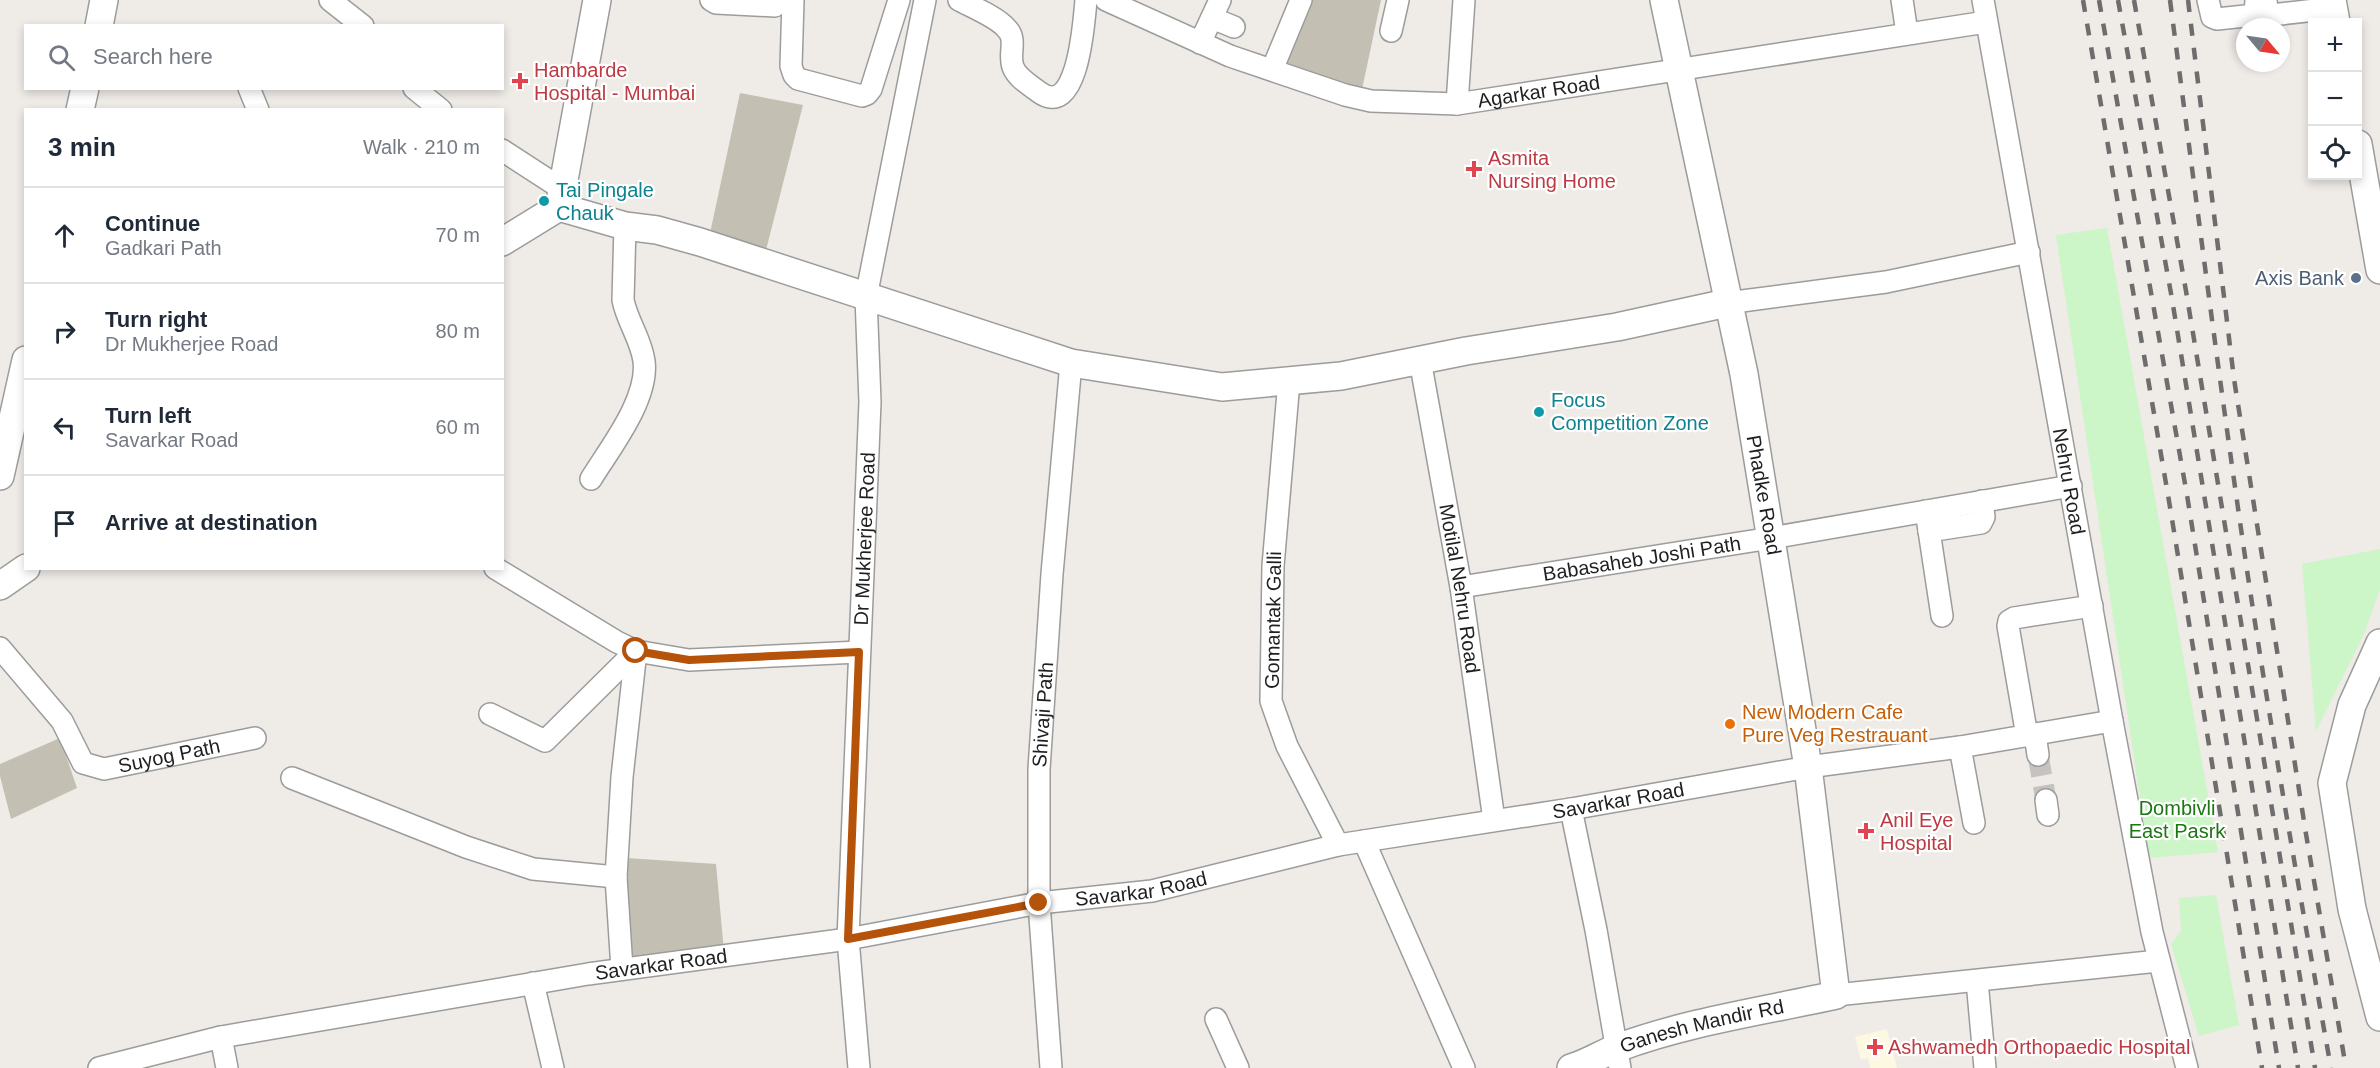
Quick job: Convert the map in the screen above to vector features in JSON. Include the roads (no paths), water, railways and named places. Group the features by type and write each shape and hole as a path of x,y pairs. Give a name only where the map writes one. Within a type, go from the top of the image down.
{"street":[{"path":"99,24 104,0"},
{"path":"330,0 360,24"},
{"path":"504,240 560,198 597,0"},
{"path":"711,0 716,3 775,6 782,0"},
{"path":"793,0 791,66 794,75 798,79 857,96 867,94 871,89 897,5 923,10"},
{"path":"959,0 1005,26 1012,36 1012,65 1017,75 1050,98 1057,97 1066,90 1074,74 1083,32 1086,0"},
{"name":"Agarkar Road","path":"1106,0 1137,6 1200,43 1230,56 1358,99 1457,104 1986,22"},
{"path":"1272,70 1301,0"},
{"path":"1391,31 1398,0"},
{"path":"1457,104 1464,0"},
{"name":"Phadke Road","path":"1664,0 1744,374 1808,767 1836,995"},
{"path":"1902,0 1907,33"},
{"name":"Nehru Road","path":"1983,0 2112,721 2158,961 2187,1068"},
{"path":"2208,0 2212,17 2217,19 2255,15 2256,0"},
{"path":"2266,0 2267,12 2271,15 2334,10"},
{"path":"1200,43 1216,9 1234,27"},
{"name":"Dr Mukherjee Road","path":"859,1068 848,939 870,402 866,297 923,10"},
{"path":"80,108 85,90"},
{"path":"250,90 257,108"},
{"path":"416,90 439,108"},
{"path":"504,152 560,198 625,226 657,230 700,243 1071,363 1222,387 1341,376 1420,360 1617,327 1727,303 1886,282 2029,252"},
{"path":"2362,167 2380,270"},
{"path":"591,479 637,403 643,383 644,363 641,348 625,311 623,300 625,226"},
{"name":"Motilal Nehru Road","path":"1420,360 1461,587 1494,820"},
{"name":"Shivaji Path","path":"1051,1068 1039,903 1039,769 1052,574 1071,363"},
{"path":"0,476 24,369"},
{"name":"Gomantak Galli","path":"1289,381 1273,566 1272,701 1287,746 1338,845"},
{"name":"Babasaheb Joshi Path","path":"1461,587 1772,538 1928,521 1982,501 2071,486"},
{"path":"1928,521 1942,616"},
{"path":"0,586 24,569"},
{"path":"498,570 617,642 636,651 689,660 859,652"},
{"path":"2034,741 2008,626 2009,621 2014,618 2092,606"},
{"path":"2380,643 2352,705 2332,783 2352,909 2380,1017"},
{"name":"Suyog Path","path":"0,648 62,721 83,763 104,769 255,738"},
{"path":"490,714 545,741 636,651"},
{"path":"622,969 616,877 622,777 636,651"},
{"name":"Savarkar Road","path":"99,1068 221,1037 533,983 848,939 1039,903 1152,891 1338,845 1571,809 1808,767 1960,747 2034,741 2112,721"},
{"path":"1960,747 1974,823"},
{"path":"292,778 466,847 533,869 616,877"},
{"path":"1571,809 1596,930 1618,1058"},
{"path":"1364,841 1464,1068"},
{"path":"1836,995 2158,961"},
{"path":"1977,981 1985,1068"},
{"path":"533,983 553,1068"},
{"name":"Ganesh Mandir Rd","path":"1571,1068 1618,1058 1692,1026 1836,995"},
{"path":"1216,1019 1238,1068"},
{"path":"221,1037 227,1068"}],"tunnel":[{"path":"2038,755 2046,800"}],"railway":[{"path":"2083,0 2169,501 2262,1068"},
{"path":"2099,0 2187,495 2279,1068"},
{"path":"2118,0 2172,299 2298,1068"},
{"path":"2134,0 2186,291 2315,1068"},
{"path":"2170,0 2247,570 2266,695 2331,1068"},
{"path":"2188,0 2234,379 2306,834 2346,1068"}],"place":[{"name":"Hambarde Hospital - Mumbai","path":"520,81"},
{"name":"Asmita Nursing Home","path":"1474,169"},
{"name":"Tai Pingale Chauk","path":"544,201"},
{"name":"Axis Bank","path":"2356,278"},
{"name":"Focus Competition Zone","path":"1539,412"},
{"name":"New Modern Cafe Pure Veg Restrauant","path":"1730,724"},
{"name":"Anil Eye Hospital","path":"1866,831"},
{"name":"Ashwamedh Orthopaedic Hospital","path":"1875,1047"}],"park label":[{"name":"Dombivli East Pasrk","path":"2177,820"}]}
